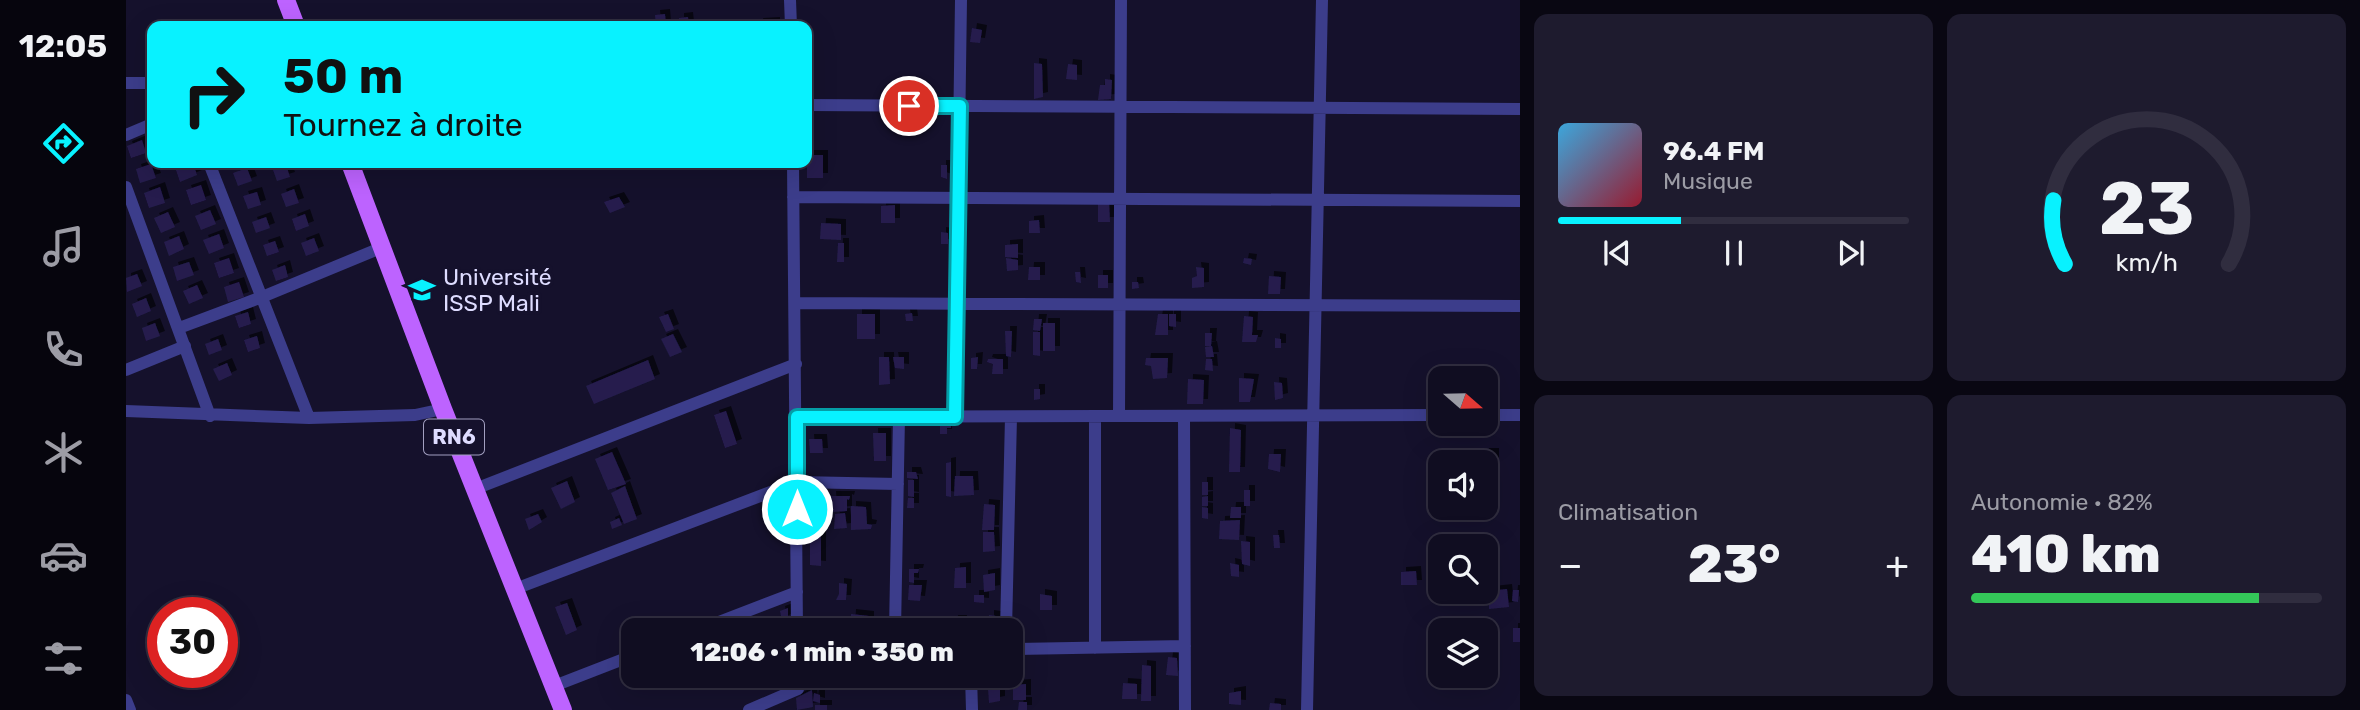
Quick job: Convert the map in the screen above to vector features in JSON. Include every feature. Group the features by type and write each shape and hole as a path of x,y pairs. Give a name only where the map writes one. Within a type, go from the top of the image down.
{"main road":[{"path":"286,0 294,21"},
{"name":"RN6","path":"352,168 443,410 564,710"}],"street":[{"path":"790,0 791,21"},
{"path":"955,417 961,0"},
{"path":"1119,416 1121,0"},
{"path":"1307,710 1322,0"},
{"path":"126,83 147,83"},
{"path":"812,105 1520,109"},
{"path":"126,135 147,126"},
{"path":"211,168 309,418"},
{"path":"793,168 797,618"},
{"path":"126,187 210,416"},
{"path":"793,197 1520,201"},
{"path":"179,328 383,247"},
{"path":"795,303 1520,306"},
{"path":"126,370 185,346"},
{"path":"475,489 796,364"},
{"path":"126,411 309,418 415,415 443,410"},
{"path":"797,417 1428,415"},
{"path":"1498,415 1520,415"},
{"path":"1006,618 1011,416"},
{"path":"1095,416 1095,648"},
{"path":"1184,416 1185,710"},
{"path":"895,618 899,417"},
{"path":"515,589 797,482 898,484"},
{"path":"729,618 797,592"},
{"path":"1023,649 1185,646"},
{"path":"554,685 621,660"},
{"path":"749,710 798,688"},
{"path":"971,688 972,710"},
{"path":"126,700 130,710"}],"building":[{"path":"665,14 666,21 656,21 655,15"},
{"path":"688,17 688,21 679,21 679,18"},
{"path":"972,28 982,30 980,43 970,42"},
{"path":"1034,63 1042,64 1043,97 1034,99"},
{"path":"1068,64 1077,65 1077,80 1066,79"},
{"path":"1105,79 1112,80 1111,99 1098,100 1100,85 1105,85"},
{"path":"142,140 146,153 131,158 127,146"},
{"path":"812,155 823,155 823,178 807,178 807,168 812,168"},
{"path":"147,165 147,168 152,168 156,178 140,183 136,169"},
{"path":"941,165 947,165 947,179 941,177"},
{"path":"175,168 195,168 197,175 180,182"},
{"path":"247,168 252,181 238,186 233,173"},
{"path":"287,168 290,177 277,181 273,170"},
{"path":"201,185 206,200 191,205 186,190"},
{"path":"160,187 165,203 149,208 144,193"},
{"path":"294,189 299,203 286,207 281,194"},
{"path":"257,192 261,205 248,209 243,196"},
{"path":"619,197 625,207 610,213 604,202"},
{"path":"1098,201 1109,202 1110,222 1098,222"},
{"path":"895,205 895,223 881,223 881,206"},
{"path":"210,210 216,224 201,230 195,216"},
{"path":"168,212 175,227 161,233 154,218"},
{"path":"305,214 309,226 296,231 292,219"},
{"path":"266,217 270,228 256,233 252,222"},
{"path":"1039,220 1040,233 1029,233 1029,221"},
{"path":"821,223 841,224 841,240 820,239"},
{"path":"941,232 948,233 948,244 941,244"},
{"path":"219,234 224,248 209,254 203,240"},
{"path":"179,236 184,249 169,256 164,242"},
{"path":"314,238 319,251 306,256 301,243"},
{"path":"275,241 279,252 267,256 263,245"},
{"path":"838,243 844,243 844,262 837,262"},
{"path":"1018,244 1018,258 1005,257 1005,245"},
{"path":"229,258 234,273 219,278 214,263"},
{"path":"1006,258 1018,260 1018,270 1007,271"},
{"path":"1244,258 1252,259 1251,265 1243,263"},
{"path":"189,262 194,275 177,281 173,267"},
{"path":"285,265 288,277 276,281 272,270"},
{"path":"1029,267 1040,267 1040,280 1028,280"},
{"path":"1196,267 1204,268 1204,287 1192,288 1192,278 1197,276"},
{"path":"1075,272 1080,272 1081,283 1076,282"},
{"path":"137,274 142,286 127,292 126,278"},
{"path":"1098,275 1108,275 1108,288 1098,288"},
{"path":"1269,276 1281,277 1280,294 1268,294"},
{"path":"239,282 244,297 228,302 224,287"},
{"path":"1132,282 1138,282 1139,288 1132,289"},
{"path":"197,285 203,298 189,304 183,291"},
{"path":"146,298 151,311 137,317 132,304"},
{"path":"248,312 251,324 239,328 235,316"},
{"path":"912,313 913,321 906,321 905,314"},
{"path":"668,314 674,329 666,332 659,317"},
{"path":"857,314 875,314 875,339 857,339"},
{"path":"1158,314 1168,314 1168,335 1155,335"},
{"path":"1169,314 1176,314 1176,327 1169,326"},
{"path":"1244,316 1253,317 1252,335 1258,335 1256,342 1242,342"},
{"path":"1034,319 1042,319 1040,331 1033,330"},
{"path":"155,323 160,336 146,341 142,328"},
{"path":"1043,323 1055,323 1055,351 1043,351"},
{"path":"1005,331 1012,331 1011,357 1006,356"},
{"path":"1033,332 1040,332 1040,356 1033,355"},
{"path":"1205,333 1212,333 1211,346 1205,346"},
{"path":"673,334 682,352 670,357 661,339"},
{"path":"257,336 260,348 248,352 244,340"},
{"path":"1275,338 1281,339 1281,348 1275,348"},
{"path":"218,339 222,350 209,355 205,344"},
{"path":"1212,346 1214,357 1206,357 1205,347"},
{"path":"879,357 889,357 890,384 879,385"},
{"path":"893,357 904,357 904,369 895,368"},
{"path":"978,357 977,369 971,369 971,358"},
{"path":"1146,358 1168,358 1167,378 1153,379 1151,366 1145,365"},
{"path":"988,359 1003,359 1003,374 992,374 993,364 987,362"},
{"path":"1206,359 1212,359 1213,371 1205,370"},
{"path":"648,360 655,379 594,404 586,386"},
{"path":"227,363 232,375 219,381 213,369"},
{"path":"1239,378 1254,379 1250,402 1239,402"},
{"path":"1188,379 1204,380 1203,404 1187,404"},
{"path":"1274,382 1282,383 1283,398 1275,400"},
{"path":"1034,389 1040,389 1040,399 1034,400"},
{"path":"726,411 737,444 725,448 714,415"},
{"path":"940,423 951,423 947,434 940,434"},
{"path":"1230,428 1241,430 1240,472 1229,472"},
{"path":"873,433 886,433 886,461 874,461"},
{"path":"809,439 822,439 823,453 810,453"},
{"path":"612,452 626,484 608,490 595,459"},
{"path":"1269,454 1281,454 1280,472 1268,469"},
{"path":"951,462 951,497 946,496 946,463"},
{"path":"907,472 916,472 918,479 907,478"},
{"path":"955,476 973,476 974,495 954,496"},
{"path":"908,480 914,480 914,497 908,496"},
{"path":"567,481 575,502 561,509 551,488"},
{"path":"1202,482 1208,482 1208,495 1202,495"},
{"path":"625,486 637,519 624,524 611,493"},
{"path":"1244,490 1250,490 1250,506 1244,506"},
{"path":"817,496 818,508 810,508 811,497"},
{"path":"831,496 850,496 849,500 847,499 847,511 832,512"},
{"path":"1208,496 1208,506 1202,506 1202,497"},
{"path":"908,498 914,498 914,508 907,508"},
{"path":"984,504 995,505 994,530 982,530"},
{"path":"851,506 866,507 867,524 872,525 871,529 851,530"},
{"path":"1202,507 1208,508 1208,519 1202,518"},
{"path":"1231,507 1241,507 1241,518 1230,518"},
{"path":"845,513 847,528 834,529 835,514"},
{"path":"538,514 542,522 529,530 525,519"},
{"path":"619,518 622,525 612,529 610,522"},
{"path":"1240,520 1239,540 1219,539 1220,521"},
{"path":"821,531 821,566 810,565 810,532"},
{"path":"983,532 994,532 995,551 983,552"},
{"path":"1273,535 1279,535 1280,548 1274,548"},
{"path":"1241,541 1250,542 1250,566 1242,564"},
{"path":"1230,563 1239,565 1239,577 1231,576"},
{"path":"966,567 966,588 954,588 955,568"},
{"path":"909,569 919,569 918,573 914,573 914,583 909,582"},
{"path":"1416,571 1417,585 1401,585 1401,572"},
{"path":"995,573 995,590 984,592 983,575"},
{"path":"839,583 847,584 846,600 836,600"},
{"path":"909,585 922,585 920,601 908,600"},
{"path":"1507,589 1509,607 1489,609 1489,604 1498,604 1498,590"},
{"path":"1513,590 1519,590 1518,602 1512,601"},
{"path":"1040,594 1052,596 1052,610 1040,610"},
{"path":"974,595 984,595 984,603 974,602"},
{"path":"567,603 577,630 566,635 555,607"},
{"path":"788,608 788,618 781,618 780,611"},
{"path":"851,614 869,616 869,618 851,618"},
{"path":"1513,628 1520,628 1520,642 1513,642"},
{"path":"1168,657 1177,658 1178,676 1166,675"},
{"path":"1142,665 1151,666 1151,701 1141,701"},
{"path":"1123,683 1137,684 1137,699 1122,699"},
{"path":"1023,684 1026,684 1026,700 1013,700 1013,688 1023,688"},
{"path":"988,688 1000,688 1000,701 989,703"},
{"path":"812,690 813,707 797,710 796,698"},
{"path":"1241,691 1241,705 1229,704 1229,693"},
{"path":"814,693 820,695 820,703 813,701"},
{"path":"1019,702 1027,702 1027,710 1018,710"},
{"path":"1270,703 1281,704 1281,710 1269,710"},
{"path":"815,705 827,705 827,710 815,710"}],"place":[{"name":"Université ISSP Mali","path":"422,290"}],"route":[{"path":"797,509 797,417 955,417 960,106 909,106"}]}
